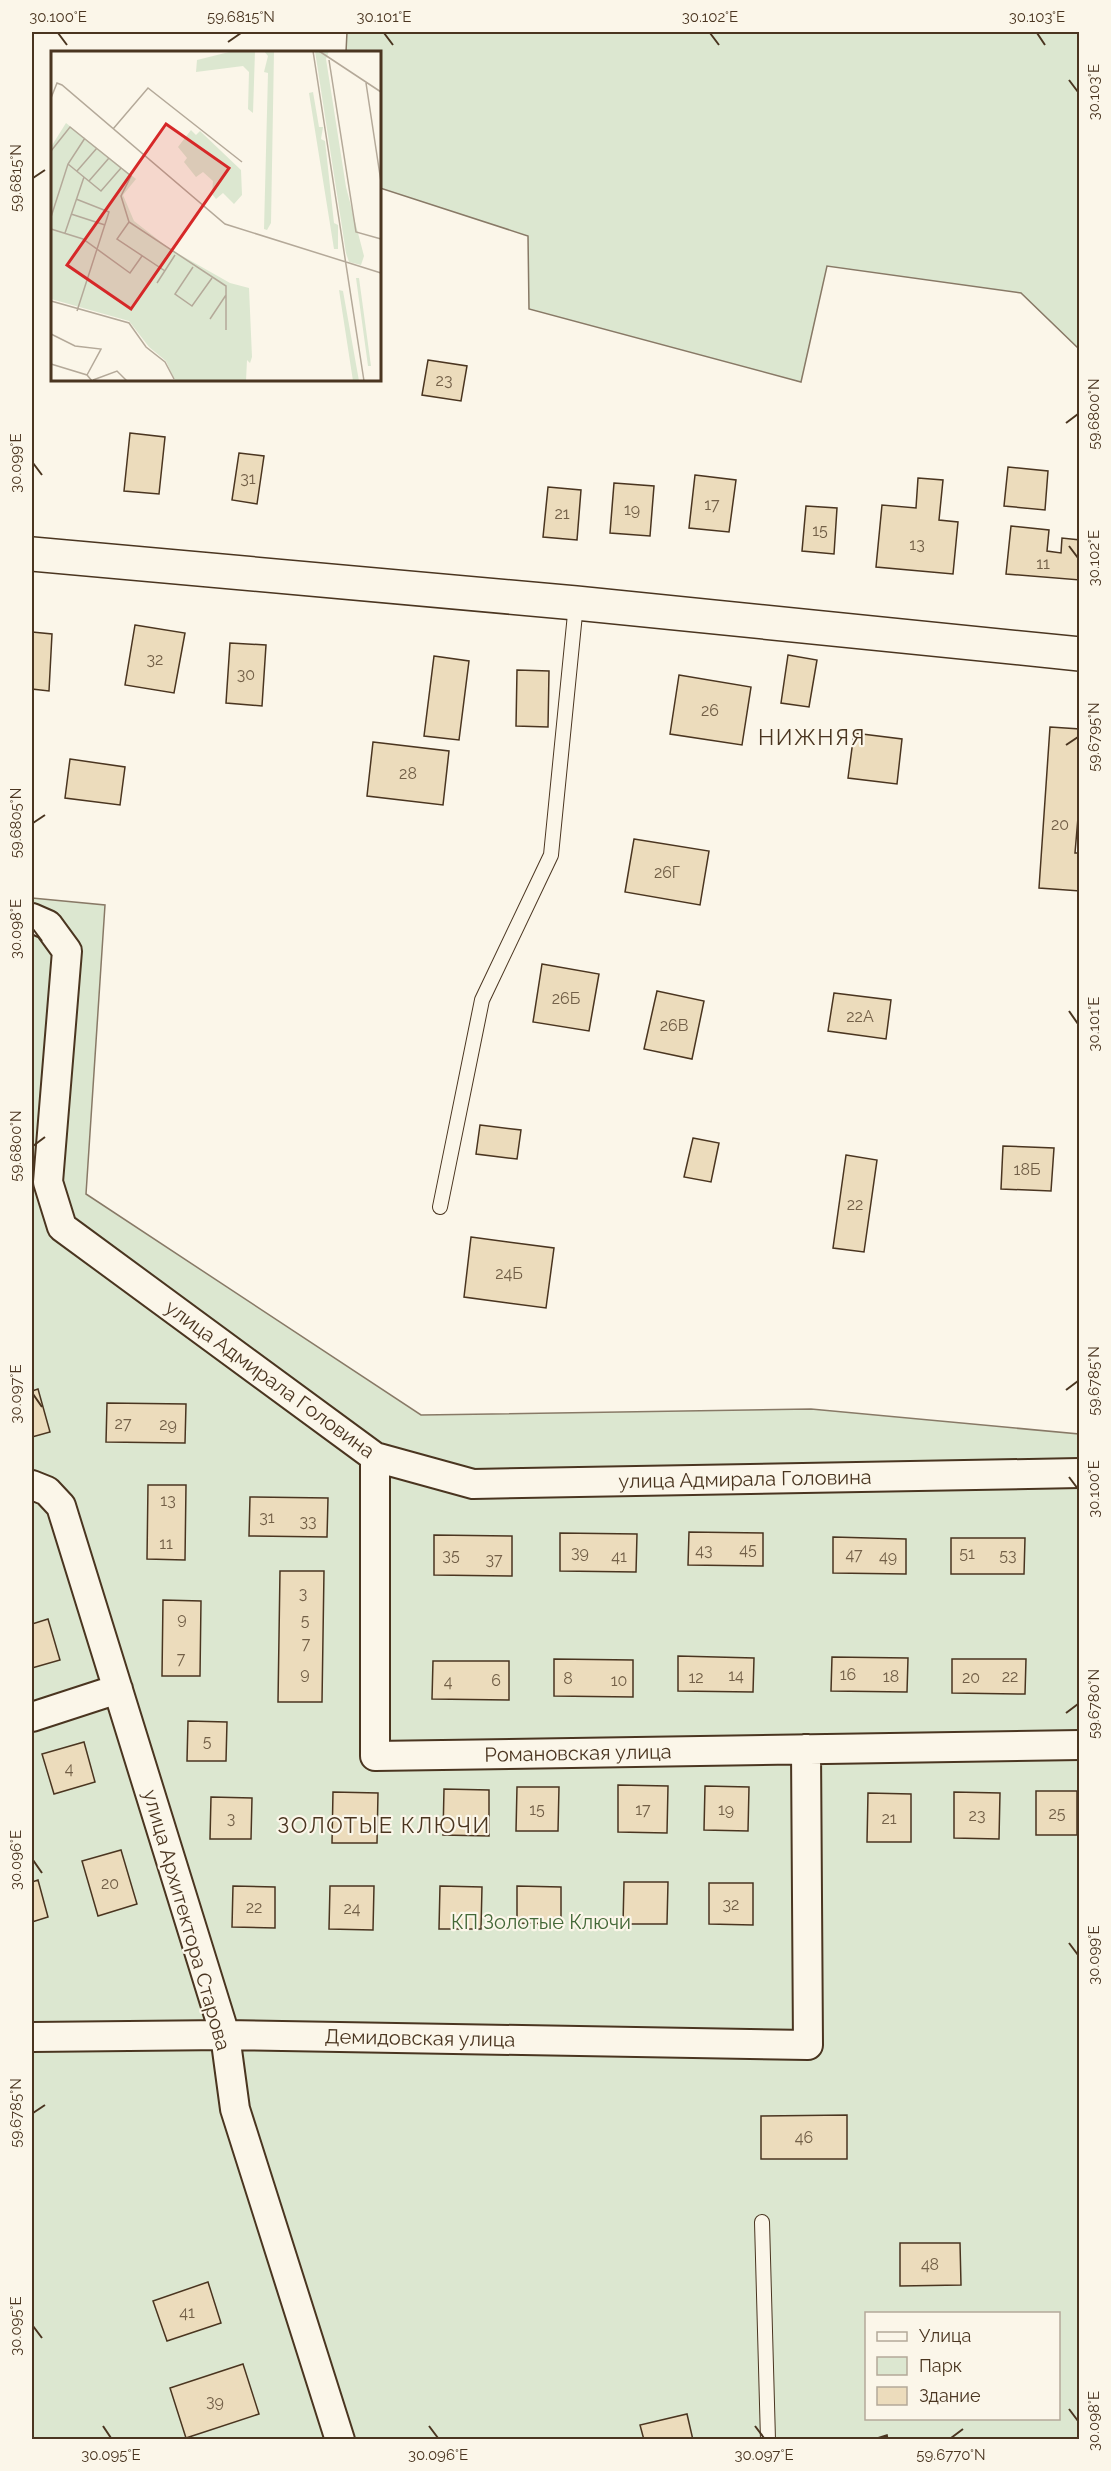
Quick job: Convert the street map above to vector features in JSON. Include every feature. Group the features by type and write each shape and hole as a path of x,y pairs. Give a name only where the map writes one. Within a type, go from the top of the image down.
{"street":[{"path":"32,554 576,603 1080,654"},
{"name":"улица Адмирала Головина","path":"32,918 48,925 67,951 48,1182 62,1227 375,1457 473,1484 1080,1473"},
{"name":"Романовская улица","path":"375,1457 375,1756 1080,1745"},
{"name":"улица Архитектора Старова","path":"32,1485 47,1491 61,1506 225,2035 235,2109 340,2439"},
{"path":"32,1717 118,1689"},
{"name":"Демидовская улица","path":"32,2037 225,2035 808,2045 806,1749"}],"lane":[{"path":"440,1207 482,1000 551,855 576,603"},
{"path":"762,2222 768,2439"}],"green space":[{"path":"347,32 1079,32 1079,349 1021,293 827,266 801,382 529,309 528,236 381,188 381,51 346,51"},
{"name":"КП Золотые Ключи","path":"32,898 105,905 86,1194 421,1415 811,1409 1079,1434 1079,2439 32,2439"}],"building":[{"path":"428,360 467,366 461,401 422,395"},
{"path":"130,433 165,437 159,494 124,491"},
{"path":"239,453 264,456 257,504 232,500"},
{"path":"1008,467 1048,471 1045,510 1004,506"},
{"path":"695,475 736,480 729,532 689,528"},
{"path":"918,478 943,480 939,520 958,522 953,574 876,567 882,505 916,508"},
{"path":"614,483 654,486 650,536 610,533"},
{"path":"548,487 581,490 577,540 543,537"},
{"path":"806,506 837,508 834,554 802,551"},
{"path":"1011,526 1049,530 1047,551 1061,553 1062,538 1080,540 1080,580 1006,574"},
{"path":"135,625 185,633 174,693 125,685"},
{"path":"32,632 52,634 49,691 32,689"},
{"path":"230,643 266,645 262,706 226,703"},
{"path":"788,655 817,660 809,707 781,703"},
{"path":"434,656 469,661 459,740 424,736"},
{"path":"517,670 549,671 548,727 516,726"},
{"path":"679,675 751,687 742,745 670,734"},
{"path":"1050,727 1080,729 1080,794 1075,853 1080,853 1080,891 1039,888"},
{"path":"854,733 902,739 897,784 848,778"},
{"path":"373,742 449,751 443,805 367,796"},
{"path":"70,759 125,767 120,805 65,798"},
{"path":"634,839 709,851 700,905 625,892"},
{"path":"542,964 599,974 589,1031 533,1022"},
{"path":"657,991 704,1001 692,1059 644,1049"},
{"path":"834,993 891,1000 886,1039 828,1031"},
{"path":"480,1125 521,1130 517,1159 476,1154"},
{"path":"693,1138 719,1143 711,1182 684,1177"},
{"path":"1003,1146 1054,1148 1051,1191 1001,1189"},
{"path":"846,1155 877,1160 864,1252 833,1248"},
{"path":"471,1237 554,1248 546,1308 464,1297"},
{"path":"38,1389 50,1432 32,1437 32,1391"},
{"path":"107,1403 186,1404 185,1443 106,1442"},
{"path":"148,1485 186,1485 185,1560 147,1559"},
{"path":"250,1497 328,1498 327,1537 249,1536"},
{"path":"689,1532 763,1533 763,1566 688,1565"},
{"path":"560,1533 637,1534 636,1572 560,1571"},
{"path":"434,1535 512,1536 512,1576 434,1575"},
{"path":"833,1537 906,1539 906,1574 833,1573"},
{"path":"951,1538 1025,1538 1024,1574 951,1574"},
{"path":"280,1571 324,1571 322,1702 278,1702"},
{"path":"163,1600 201,1601 200,1676 162,1676"},
{"path":"48,1619 60,1660 32,1668 32,1624"},
{"path":"678,1656 754,1658 753,1692 678,1691"},
{"path":"832,1657 908,1658 907,1692 831,1691"},
{"path":"554,1659 633,1660 633,1697 554,1696"},
{"path":"952,1659 1026,1659 1025,1694 952,1693"},
{"path":"433,1661 509,1661 509,1700 432,1699"},
{"path":"188,1721 227,1722 226,1761 187,1761"},
{"path":"84,1742 95,1782 54,1794 42,1754"},
{"path":"618,1785 668,1786 667,1833 618,1832"},
{"path":"705,1786 749,1787 748,1831 704,1830"},
{"path":"517,1787 559,1787 558,1831 516,1831"},
{"path":"444,1789 489,1790 489,1836 443,1835"},
{"path":"1036,1791 1077,1791 1077,1835 1036,1835"},
{"path":"333,1792 378,1793 377,1843 332,1843"},
{"path":"954,1792 1000,1793 999,1839 954,1838"},
{"path":"868,1793 911,1794 911,1842 867,1842"},
{"path":"211,1797 252,1798 251,1839 210,1839"},
{"path":"121,1850 137,1904 98,1916 82,1861"},
{"path":"38,1880 48,1917 32,1922 32,1882"},
{"path":"624,1882 668,1882 667,1924 623,1924"},
{"path":"709,1883 753,1883 753,1925 709,1924"},
{"path":"233,1886 275,1887 275,1928 232,1927"},
{"path":"330,1886 374,1886 373,1930 329,1929"},
{"path":"440,1886 482,1887 481,1929 439,1929"},
{"path":"517,1886 561,1887 561,1924 517,1923"},
{"path":"847,2115 847,2159 761,2159 761,2116"},
{"path":"900,2243 960,2243 961,2285 900,2286"},
{"path":"208,2282 221,2323 167,2341 153,2301"},
{"path":"243,2364 259,2414 186,2438 170,2388"},
{"path":"687,2414 693,2440 644,2440 640,2425"},
{"path":"887,2435 888,2440 871,2440"}],"district":[{"name":"НИЖНЯЯ","path":"812,737"},
{"name":"ЗОЛОТЫЕ КЛЮЧИ","path":"384,1825"}]}
